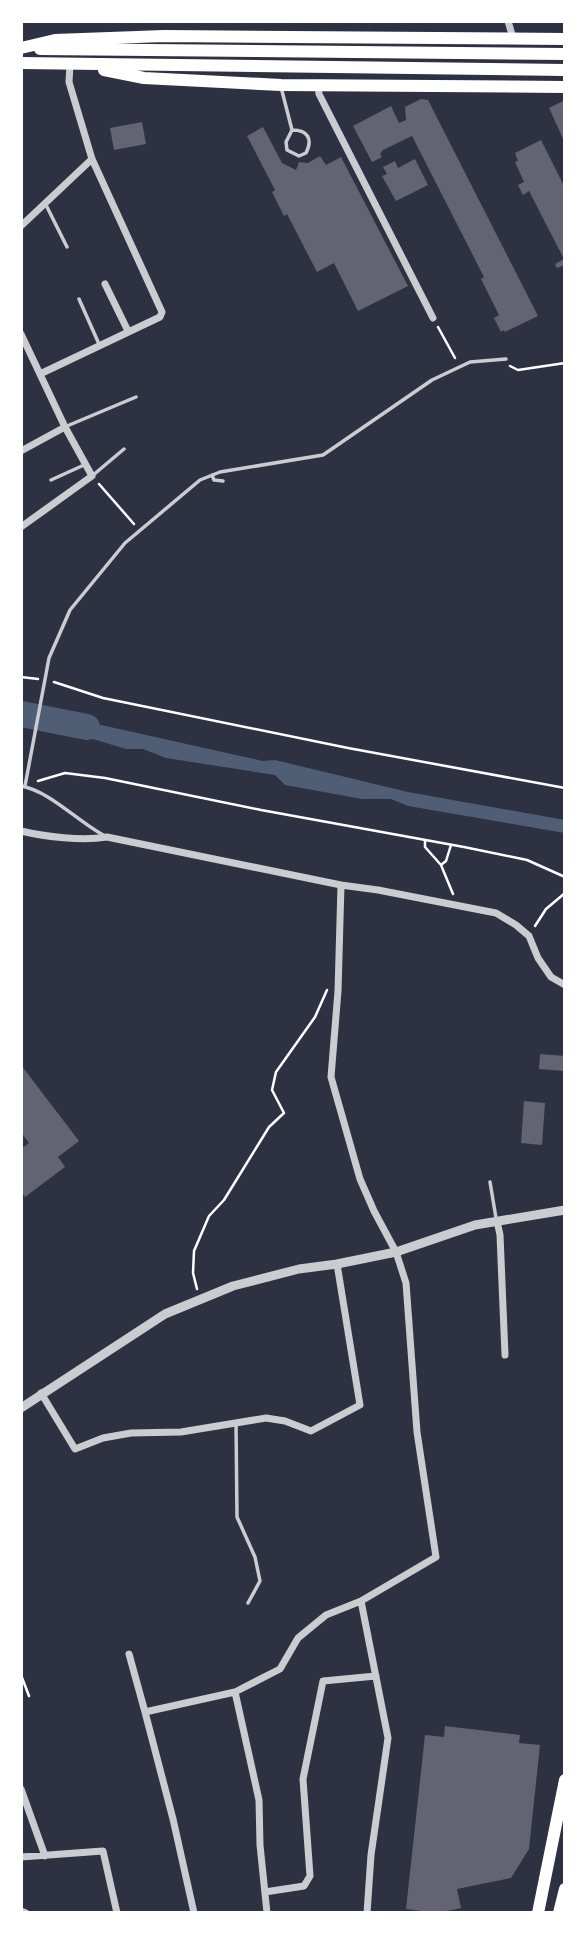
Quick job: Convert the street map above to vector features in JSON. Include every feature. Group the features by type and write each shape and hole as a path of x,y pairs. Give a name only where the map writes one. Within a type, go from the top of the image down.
{"highway":[{"path":"21,48 55,40 164,36 565,39"},
{"path":"21,48 565,54"},
{"path":"21,63 565,70"},
{"path":"70,64 144,78 281,85 565,87"},
{"path":"538,1913 565,1780"},
{"path":"559,1913 565,1889"}],"street":[{"path":"508,21 513,38"},
{"path":"40,374 160,317 162,312 92,159 69,82 70,64"},
{"path":"318,85 319,94 433,318"},
{"path":"21,226 92,159"},
{"path":"105,284 128,331"},
{"path":"21,334 65,427 92,476 21,527"},
{"path":"21,451 65,427"},
{"path":"21,831 37,835 94,839 107,837 341,885 496,913 529,936 538,958 551,977 565,985"},
{"path":"145,1712 235,1692 280,1669 298,1639 326,1615 361,1601 436,1558 417,1432 406,1283 396,1252 360,1179 331,1077 341,885"},
{"path":"21,1408 165,1314 200,1298 267,1276 396,1252 475,1225 565,1210"},
{"path":"497,1221 500,1235 505,1355"},
{"path":"41,1393 75,1449 103,1438 131,1433 181,1432 267,1418 285,1421 311,1431 360,1405 337,1264"},
{"path":"361,1601 387,1738 371,1855 367,1913"},
{"path":"129,1654 173,1819 194,1913"},
{"path":"265,1892 304,1886 310,1877 303,1779 323,1681 376,1676"},
{"path":"235,1692 259,1800 267,1913"},
{"path":"21,1789 45,1856"},
{"path":"21,1857 103,1851 117,1913"},
{"path":"21,1910 26,1913"}],"lane":[{"path":"281,85 281,94 292,130 286,142 287,150 299,156 306,153 310,138 306,132 292,130"},
{"path":"45,203 67,247"},
{"path":"79,299 99,344"},
{"path":"107,837 39,791 24,785 49,658 70,610 125,543 200,480 212,475 323,455 432,380 470,362 506,359"},
{"path":"65,427 136,397"},
{"path":"92,476 124,449"},
{"path":"51,480 86,464"},
{"path":"212,475 214,480 223,481"},
{"path":"490,1182 497,1221"},
{"path":"236,1421 237,1517 255,1557 260,1581 248,1603"}],"path":[{"path":"433,318 459,367"},
{"path":"506,359 509,366 518,370 565,363"},
{"path":"92,476 140,531"},
{"path":"21,677 44,679 116,701 565,788"},
{"path":"24,785 65,773 105,778 527,860 565,877"},
{"path":"425,840 425,848 441,865 454,897 453,905"},
{"path":"441,865 446,861 451,845"},
{"path":"529,936 546,909 565,893"},
{"path":"200,1298 193,1273 194,1251 209,1216 224,1200 269,1127 284,1113 272,1090 276,1072 315,1017 338,965"},
{"path":"21,1675 29,1696"}],"water":[{"path":"52,714 263,761 275,760 408,792 565,820 565,833 408,806 391,799 362,799 285,785 275,775 166,758 143,749 126,749 50,726"}],"building":[{"path":"421,99 428,100 538,316 505,332 501,332 494,318 499,315 481,279 484,277 412,136 383,150 380,154 382,157 372,162 353,126 391,106 399,123 406,120 405,107"},
{"path":"565,100 565,143 549,108"},
{"path":"142,122 146,144 114,150 110,128"},
{"path":"263,127 282,163 296,170 299,162 308,163 320,156 326,165 341,157 408,286 358,311 334,263 317,272 287,214 284,216 272,192 275,190 247,136"},
{"path":"541,140 565,188 565,265 557,268 555,264 564,259 529,191 523,195 518,185 524,182 515,162 518,161 515,153"},
{"path":"415,159 428,185 396,201 382,176 387,174 383,167 395,161 398,168"},
{"path":"540,1054 565,1056 565,1071 539,1069"},
{"path":"21,1065 79,1141 58,1157 65,1167 25,1197 21,1191 21,1149 29,1143 21,1132"},
{"path":"524,1101 545,1103 542,1145 521,1143"},
{"path":"445,1726 520,1735 519,1743 540,1745 529,1849 511,1878 457,1889 461,1908 438,1913 406,1909 425,1735 444,1737"}],"waterway":[{"path":"21,714 87,727"}]}
